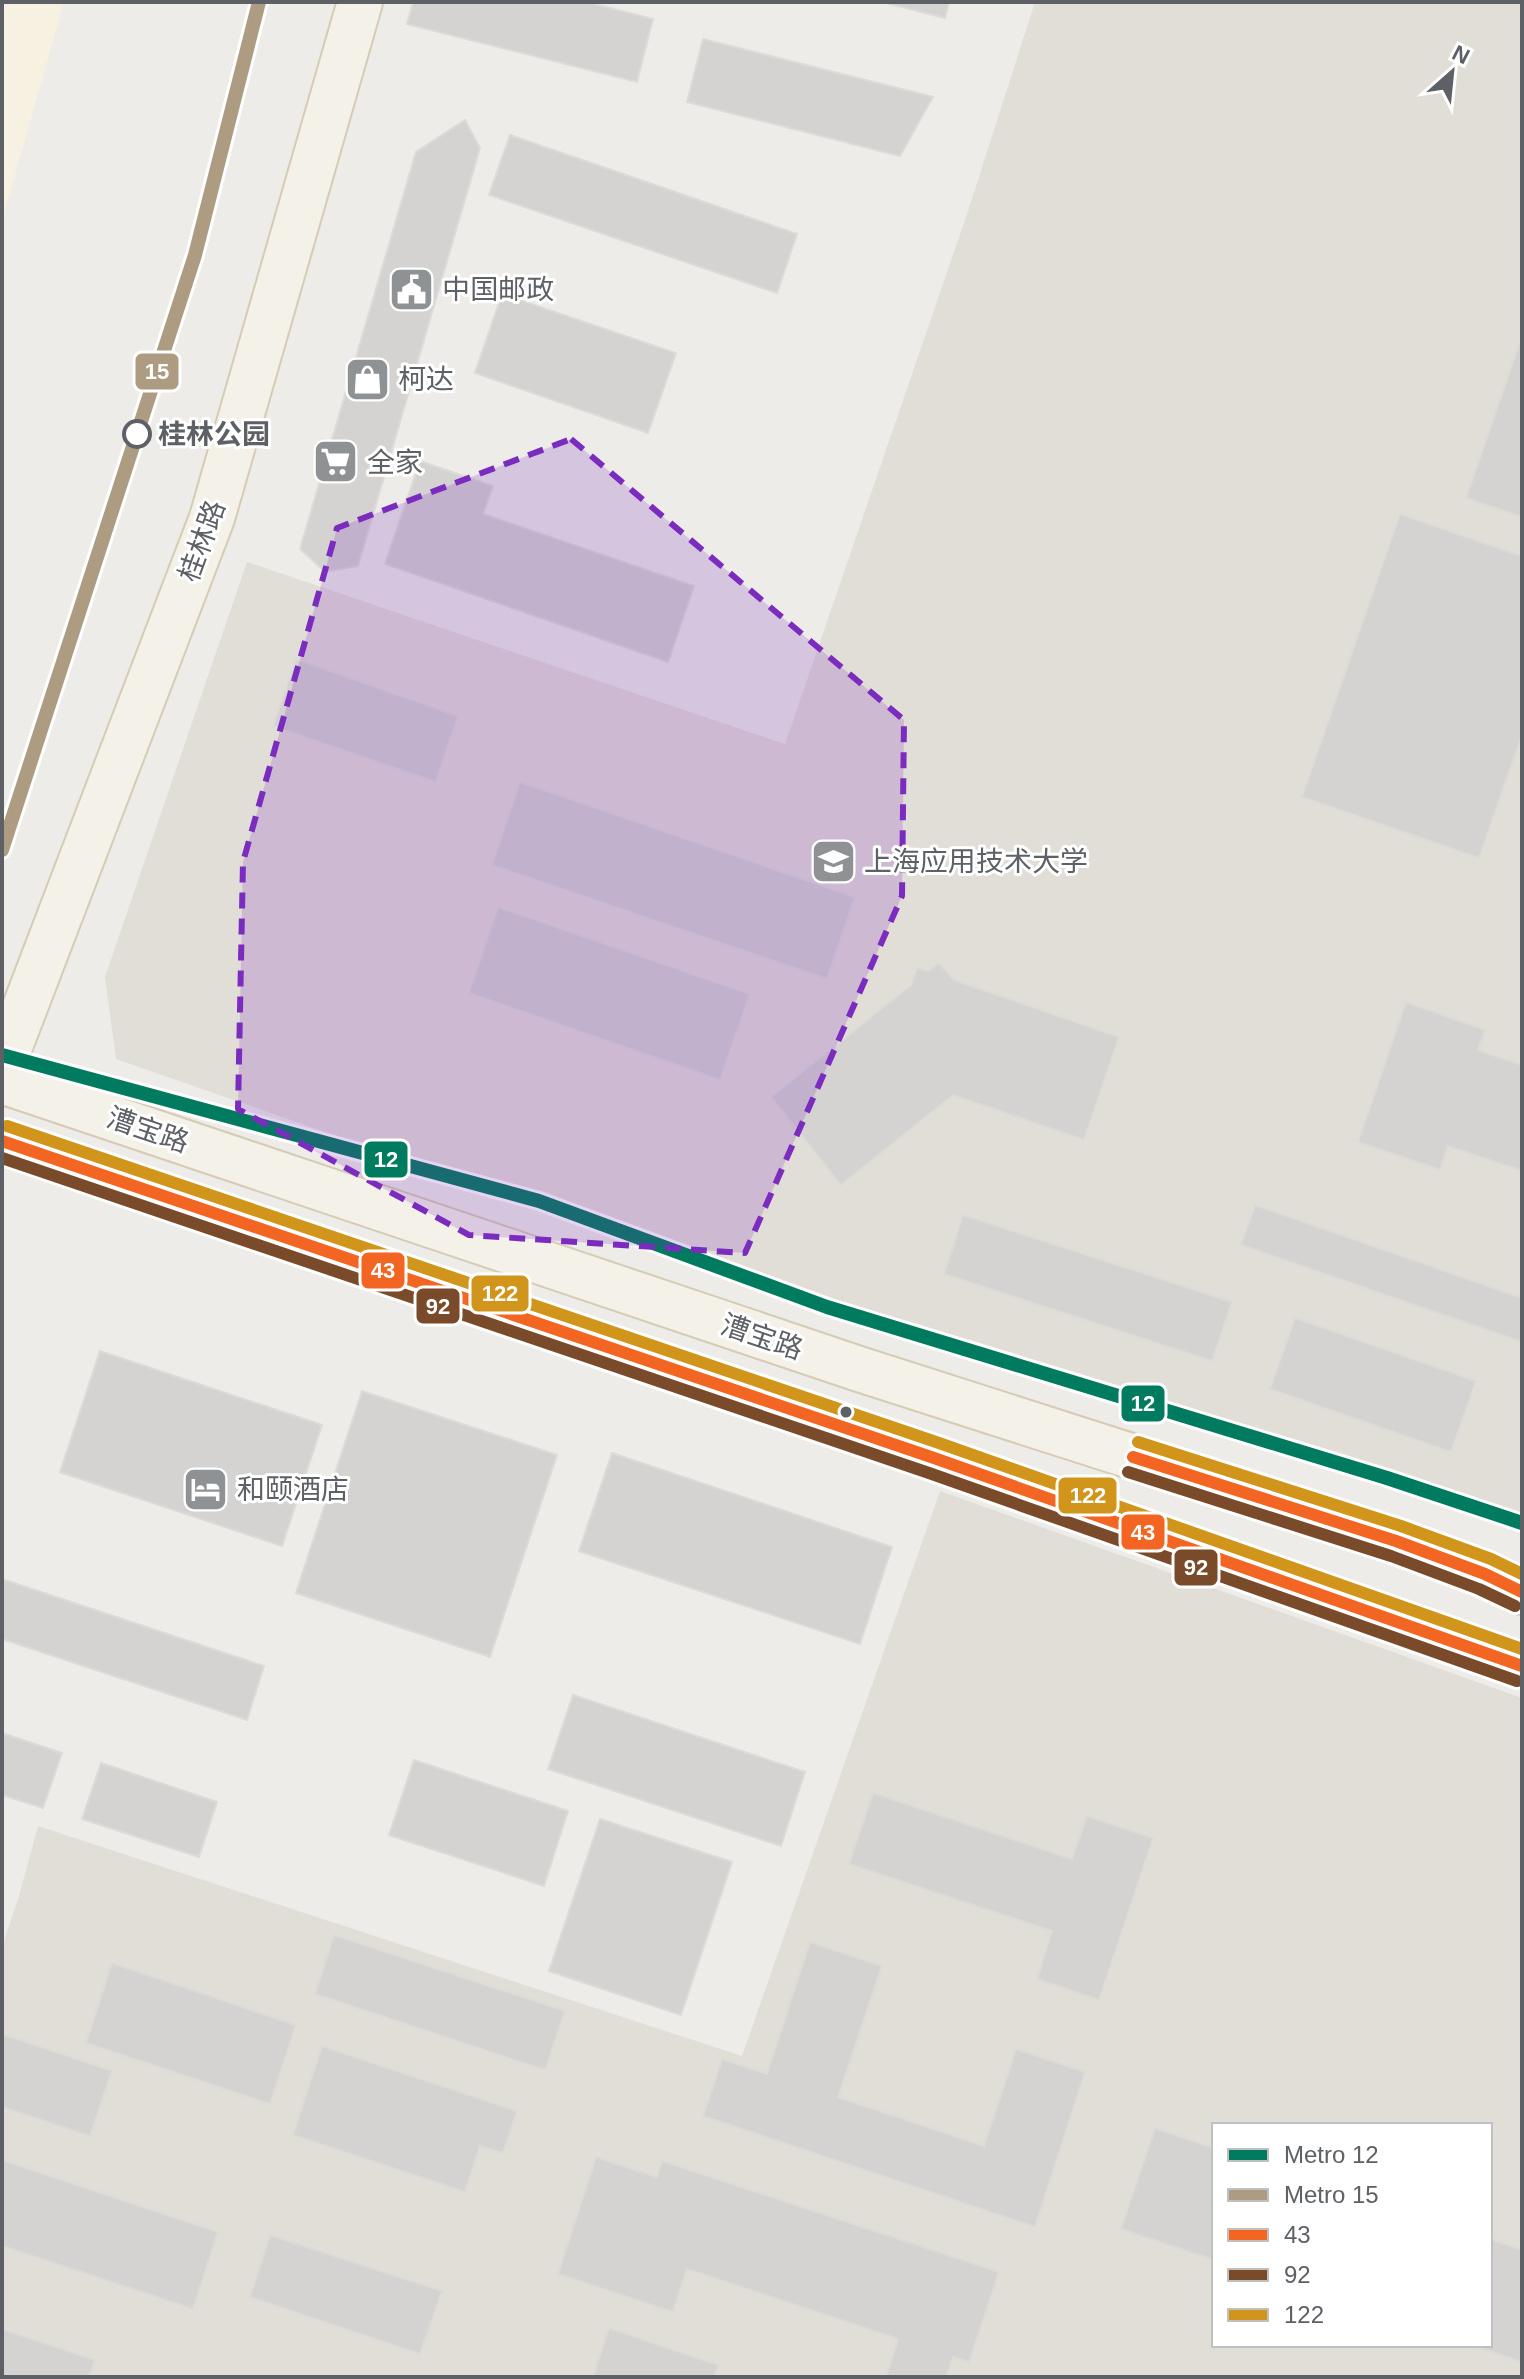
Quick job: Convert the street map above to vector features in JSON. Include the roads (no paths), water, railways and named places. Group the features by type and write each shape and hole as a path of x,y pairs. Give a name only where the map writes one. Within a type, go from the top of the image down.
{"main road":[{"name":"桂林路","path":"2,1067 212,518 360,2"},
{"name":"漕宝路","path":"2,1081 859,1369 1396,1541 1485,1574 1522,1592"},
{"name":"漕宝路","path":"2,1141 934,1458 1522,1666"}],"metro line":[{"name":"15","path":"2,850 195,255 259,2"},
{"name":"12","path":"2,1055 539,1201 827,1307 1387,1478 1522,1523"}],"place":[{"name":"中国邮政","path":"411,289"},
{"name":"柯达","path":"367,379"},
{"name":"桂林公园","path":"137,434"},
{"name":"全家","path":"336,462"},
{"name":"上海应用技术大学","path":"833,861"},
{"name":"和颐酒店","path":"206,1489"}]}
